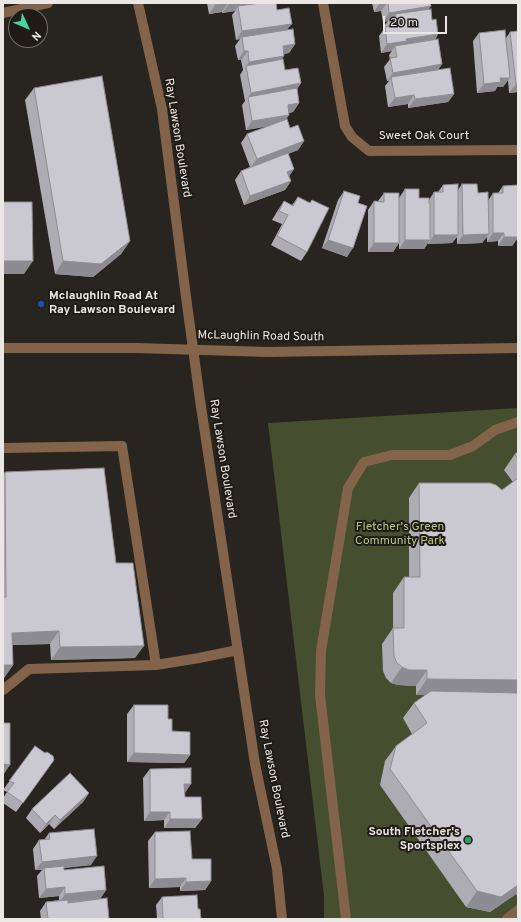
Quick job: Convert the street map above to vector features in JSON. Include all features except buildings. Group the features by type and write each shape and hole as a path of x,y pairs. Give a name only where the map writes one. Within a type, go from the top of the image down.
{"street":[{"path":"3,13 48,3"},
{"name":"Ray Lawson Boulevard","path":"138,3 162,109 193,350 256,764 277,869 282,919"},
{"name":"Sweet Oak Court","path":"323,3 345,126 352,137 370,151 518,150"},
{"name":"McLaughlin Road South","path":"3,348 136,348 268,352 518,348"},
{"path":"346,919 320,696 321,651 348,488 364,462 392,456 450,455 474,446 494,430 518,422"},
{"path":"3,448 122,446 156,665"},
{"path":"3,690 30,669 156,665 238,650"},
{"path":"507,919 518,910"}],"green space":[{"name":"Fletcher's Green Community Park","path":"518,408 518,919 324,919 324,896 268,423"}],"place":[{"name":"Mclaughlin Road At Ray Lawson Boulevard","path":"41,304"},
{"name":"South Fletcher's Sportsplex","path":"468,840"}]}
